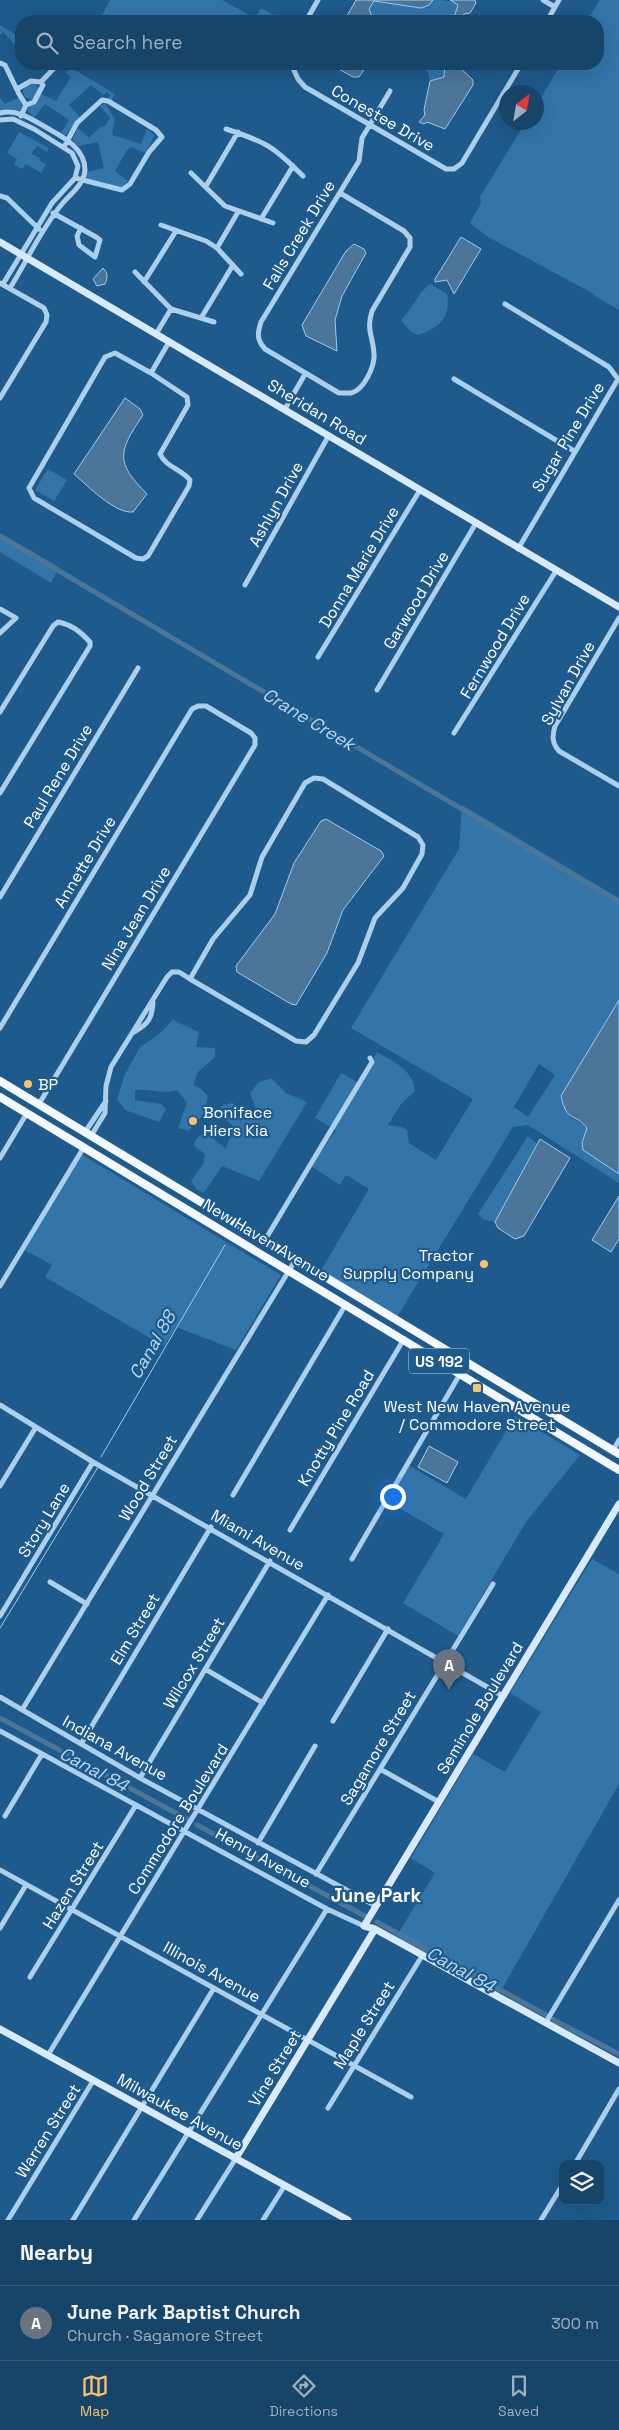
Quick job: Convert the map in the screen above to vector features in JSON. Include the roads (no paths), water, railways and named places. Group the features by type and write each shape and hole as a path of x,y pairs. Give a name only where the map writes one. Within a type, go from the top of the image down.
{"main road":[{"name":"New Haven Avenue","path":"0,1081 616,1453"},
{"name":"New Haven Avenue","path":"0,1097 199,1215 619,1470"},
{"path":"27,1113 39,1104"},
{"path":"69,1138 84,1140 88,1134"},
{"path":"84,1147 96,1144 108,1146"},
{"path":"183,1206 196,1207 206,1204"},
{"path":"199,1215 208,1212 220,1213"},
{"path":"346,1304 358,1301 368,1303"},
{"path":"404,1339 416,1337 429,1339"},
{"path":"460,1374 472,1371 496,1380"},
{"path":"481,1386 518,1402 528,1400"}],"street":[{"path":"309,15 318,0"},
{"path":"543,0 555,7"},
{"path":"550,15 559,0"},
{"path":"0,56 18,89 21,99 26,104"},
{"path":"41,82 52,70"},
{"name":"Conestee Drive","path":"294,70 305,87 446,169 454,169 462,162 517,70"},
{"path":"18,89 31,80 41,82"},
{"path":"26,104 34,102 43,85 41,82"},
{"name":"Falls Creek Drive","path":"305,374 265,349 260,343 257,333 261,322 358,161 362,138 390,91"},
{"path":"64,147 77,123 102,100 156,130 162,137 149,152 134,180 126,188 117,190 78,179"},
{"path":"19,121 26,104"},
{"path":"0,113 12,112 22,114 68,140 82,157 85,170 55,214 10,288"},
{"path":"0,120 13,119 19,121 64,147 72,153 78,166 78,179 48,210 1,284 44,308 47,315 46,322 0,398"},
{"path":"226,128 272,146 303,176"},
{"path":"206,186 238,132"},
{"path":"261,218 293,166"},
{"path":"190,173 206,186 225,206 274,223"},
{"path":"285,409 305,374 338,392 352,393 361,387 373,366 374,353 369,334 372,310 410,247 410,238 404,231 340,193"},
{"path":"0,196 7,198 44,232"},
{"path":"48,210 81,228 100,240 95,257 79,245 77,236 81,228"},
{"path":"217,248 238,212"},
{"path":"161,225 206,241 217,248 241,274"},
{"path":"144,282 176,231"},
{"name":"Sheridan Road","path":"0,242 619,608"},
{"path":"201,318 233,265"},
{"path":"135,272 171,309 214,322"},
{"name":"Sugar Pine Drive","path":"505,304 609,367 618,379 574,450 518,548"},
{"path":"156,334 171,309"},
{"path":"151,373 169,342"},
{"path":"115,353 121,355 151,373 188,397 188,405 160,454 163,461 186,474 190,480 189,486 148,556 143,559 136,558 34,498 29,488 105,357 115,353"},
{"path":"454,379 574,450"},
{"name":"Ashlyn Drive","path":"244,585 329,436"},
{"name":"Donna Marie Drive","path":"318,657 420,490"},
{"name":"Garwood Drive","path":"377,690 476,523"},
{"name":"Fernwood Drive","path":"454,733 461,726 556,571"},
{"path":"0,609 16,618 0,634"},
{"name":"Sylvan Drive","path":"619,618 555,726 552,736 554,745 559,751 619,786"},
{"path":"0,712 53,626 58,622 64,623 84,635 90,642 90,646 0,793"},
{"name":"Paul Rene Drive","path":"0,897 138,668"},
{"name":"Nina Jean Drive","path":"39,1104 255,745 255,738 251,733 206,706 198,706 192,709"},
{"name":"Annette Drive","path":"0,1028 192,709"},
{"path":"88,1134 105,1113 106,1086 111,1068 172,972 179,972 190,979 296,1041 306,1042 314,1036 358,962 375,918 403,888 422,854 423,845 418,837 323,779 314,778 305,783 260,863 250,895 213,939 190,979"},
{"path":"133,1032 146,1026 152,1016 152,1001"},
{"path":"142,1017 149,1021"},
{"path":"265,1240 372,1062 370,1058"},
{"path":"0,1158 27,1113"},
{"path":"0,1286 84,1147"},
{"name":"Wood Street","path":"22,1710 152,1493 296,1259"},
{"path":"234,1495 346,1304"},
{"name":"Knotty Pine Road","path":"290,1530 404,1339"},
{"path":"352,1559 460,1374"},
{"name":"Miami Avenue","path":"0,1406 93,1462 152,1493 503,1696"},
{"path":"0,1486 36,1427"},
{"path":"616,1453 619,1440"},
{"name":"Story Lane","path":"0,1616 93,1462"},
{"name":"Seminole Boulevard","path":"364,1926 619,1504"},
{"name":"Elm Street","path":"81,1744 211,1527"},
{"name":"Wilcox Street","path":"140,1778 270,1561"},
{"path":"50,1582 87,1604"},
{"name":"Sagamore Street","path":"316,1874 493,1584"},
{"name":"Commodore Boulevard","path":"48,2055 186,1832 328,1595"},
{"path":"333,1720 388,1629"},
{"path":"204,1669 263,1703"},
{"name":"Indiana Avenue","path":"0,1697 140,1778 376,1906"},
{"name":"Henry Avenue","path":"0,1731 327,1909 375,1929 619,2063"},
{"path":"258,1843 314,1746"},
{"path":"5,1816 42,1754"},
{"path":"380,1769 439,1802"},
{"name":"Hazen Street","path":"30,1978 136,1805"},
{"name":"Illinois Avenue","path":"0,1870 411,2097"},
{"path":"0,1928 26,1885"},
{"path":"546,2022 619,1900"},
{"path":"134,2220 327,1909"},
{"name":"Vine Street","path":"197,2220 375,1929"},
{"name":"Maple Street","path":"328,2108 422,1956"},
{"path":"73,2220 143,2108 214,1988"},
{"name":"Milwaukee Avenue","path":"0,2029 348,2220"},
{"name":"Warren Street","path":"8,2220 94,2081"},
{"path":"577,2160 619,2089"},
{"path":"263,2220 285,2185"},
{"path":"541,2220 559,2191"}],"waterway":[{"name":"Crane Creek","path":"0,536 619,902"},
{"name":"Canal 88","path":"101,1457 225,1245"},
{"name":"Canal 88","path":"0,1628 98,1467"},
{"name":"Canal 84","path":"0,1718 187,1819"},
{"name":"Canal 84","path":"197,1825 365,1916"},
{"name":"Canal 84","path":"377,1922 546,2015"},
{"name":"Canal 84","path":"552,2019 619,2054"}],"place":[{"name":"BP","path":"28,1084"},
{"name":"Boniface Hiers Kia","path":"193,1121"},
{"name":"Tractor Supply Company","path":"484,1264"},
{"name":"West New Haven Avenue / Commodore Street","path":"477,1388"},
{"name":"June Park Baptist Church","path":"449,1690"}],"district":[{"name":"June Park","path":"376,1895"}]}
